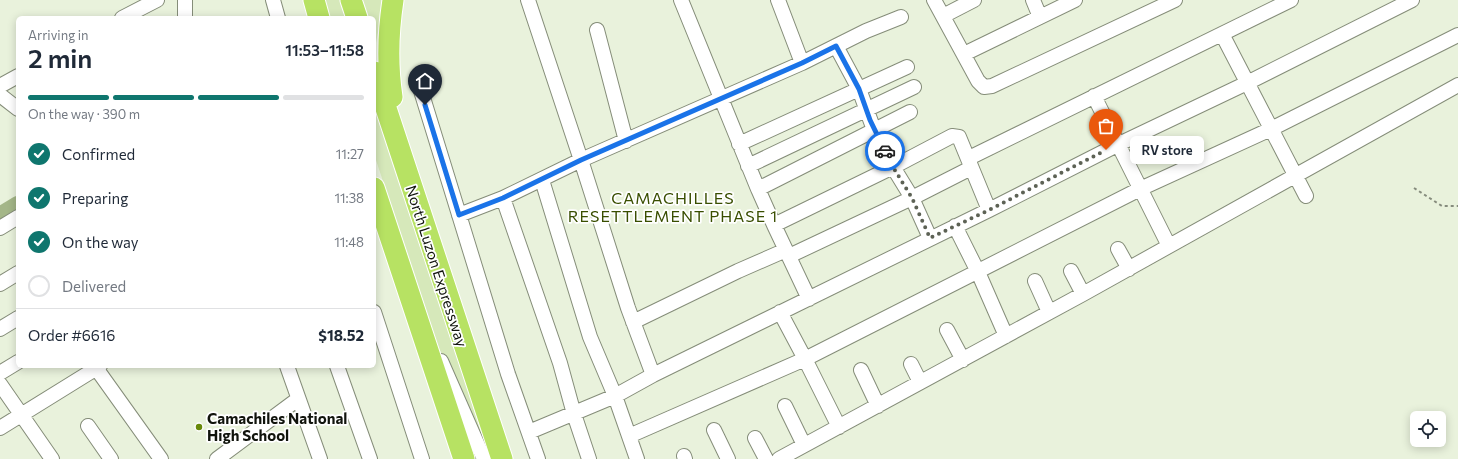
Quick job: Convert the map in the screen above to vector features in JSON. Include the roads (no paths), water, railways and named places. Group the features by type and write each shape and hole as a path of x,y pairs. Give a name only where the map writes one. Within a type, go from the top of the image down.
{"highway":[{"path":"314,0 318,16"},
{"path":"351,0 356,16"},
{"path":"393,0 389,30 388,63 399,149"},
{"name":"North Luzon Expressway","path":"376,78 502,459"},
{"path":"376,194 464,459"}],"street":[{"path":"126,16 157,0"},
{"path":"185,0 185,16"},
{"path":"273,0 277,16"},
{"path":"528,0 633,322 653,375"},
{"path":"681,0 748,166 809,298"},
{"path":"778,0 802,63"},
{"path":"934,0 978,81 984,87 992,86 1175,0"},
{"path":"942,16 974,0"},
{"path":"1033,0 1040,17"},
{"path":"964,54 1075,0"},
{"path":"633,322 738,271 787,253 912,198 970,163 1094,96 1291,0"},
{"path":"528,432 614,396 653,375 989,210 1119,144 1247,83 1412,0"},
{"path":"459,215 503,198 581,160 802,63 866,31 901,17"},
{"path":"597,30 626,141"},
{"path":"1222,34 1306,196"},
{"path":"629,436 805,358 1140,189 1271,129 1458,35"},
{"path":"836,46 859,89 874,130 893,167 912,198 930,238"},
{"path":"739,144 907,67"},
{"path":"0,86 16,77"},
{"path":"779,459 963,360 1295,177 1458,85"},
{"path":"748,166 914,87"},
{"path":"421,91 508,374 538,459"},
{"path":"0,95 16,107"},
{"path":"1094,96 1168,246"},
{"path":"758,189 910,112"},
{"path":"774,225 893,167 952,136 959,137 989,210"},
{"path":"542,180 586,324 637,459"},
{"path":"503,198 560,363 574,414 589,459"},
{"path":"0,228 16,218"},
{"path":"955,226 978,272 1006,336"},
{"path":"1118,249 1128,269"},
{"path":"1071,270 1082,294"},
{"path":"0,284 16,274"},
{"path":"405,281 484,459"},
{"path":"1035,281 1049,312"},
{"path":"780,312 805,358 839,427"},
{"path":"376,318 422,459"},
{"path":"0,329 16,319"},
{"path":"947,330 963,360"},
{"path":"0,373 16,363"},
{"path":"911,364 920,382"},
{"path":"0,428 96,368"},
{"path":"99,368 161,459"},
{"path":"288,368 320,459"},
{"path":"338,368 370,459"},
{"path":"862,370 878,406"},
{"path":"0,384 52,459"},
{"path":"217,459 298,399"},
{"path":"785,406 804,445"},
{"path":"88,426 111,459"},
{"path":"714,430 728,459"},
{"path":"755,438 766,459"}],"waterway":[{"path":"0,217 16,207"}],"place":[{"name":"RV store","path":"1106,150"},
{"name":"Camachiles National High School","path":"199,427"}],"district":[{"name":"CAMACHILLES RESETTLEMENT PHASE 1","path":"673,206"}]}
